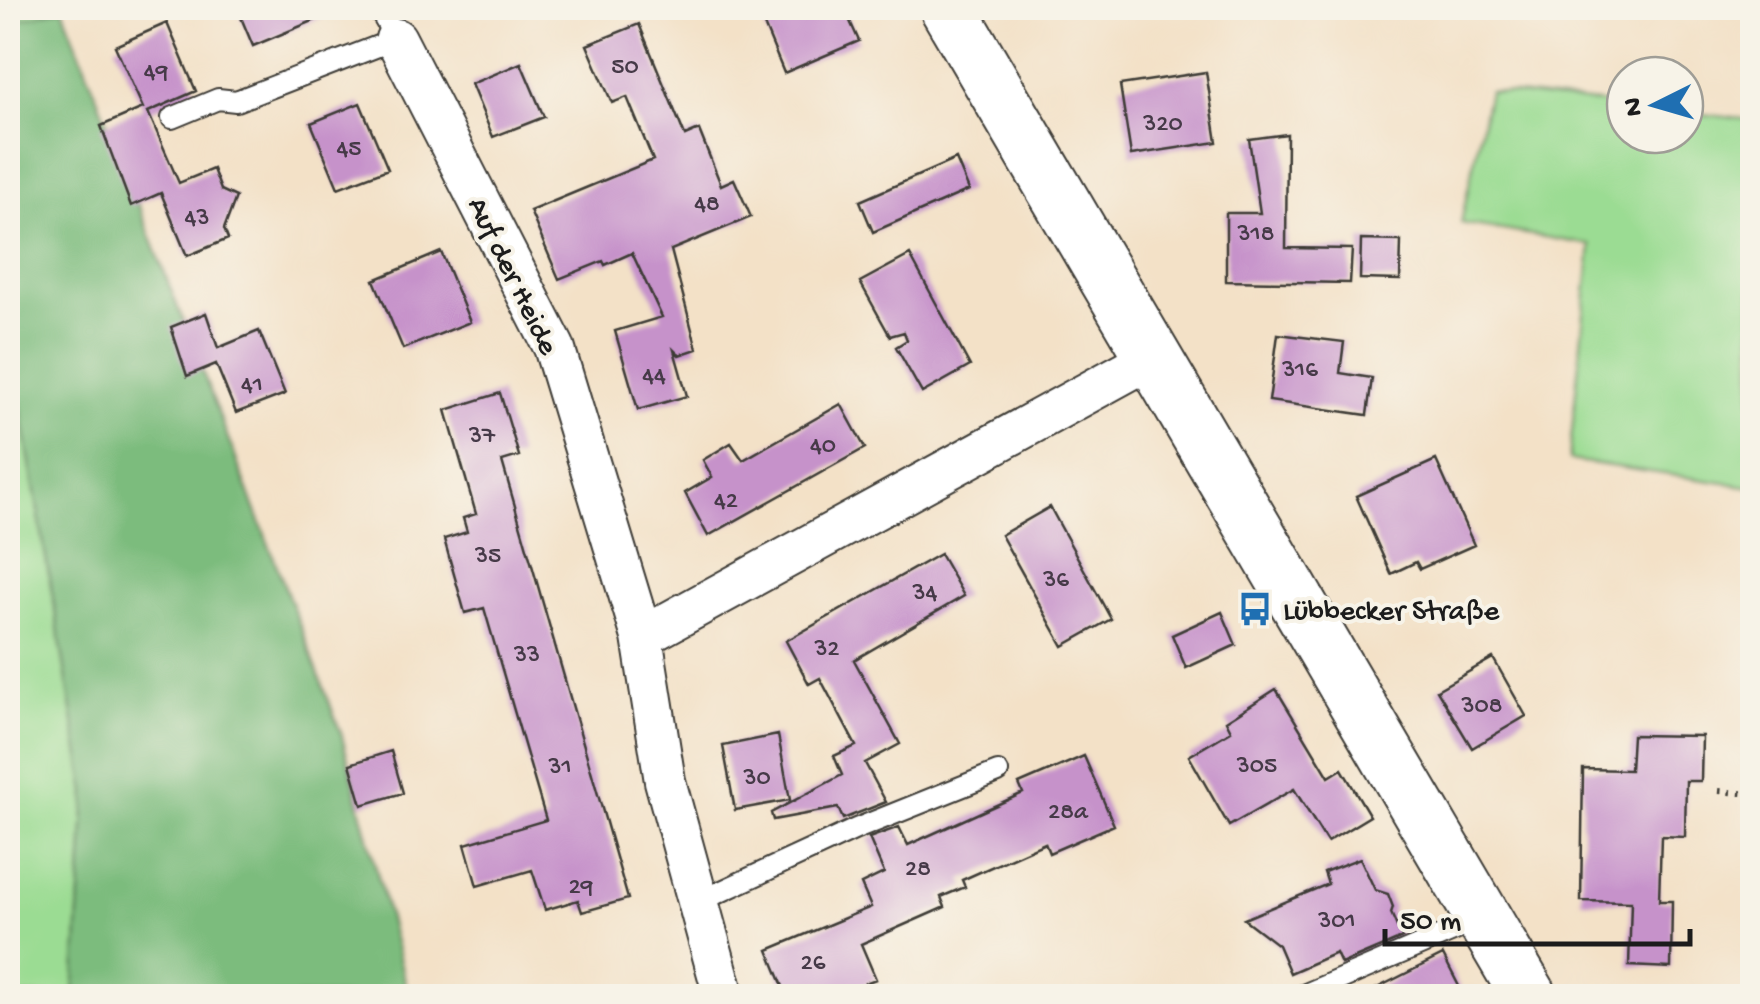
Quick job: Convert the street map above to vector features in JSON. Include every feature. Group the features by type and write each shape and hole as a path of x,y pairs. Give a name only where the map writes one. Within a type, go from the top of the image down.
{"main road":[{"path":"948,8 1530,996"}],"street":[{"name":"Auf der Heide","path":"387,24 554,347 642,637 665,781 724,996"},
{"path":"642,637 1154,356"}],"lane":[{"path":"172,118 218,99 236,101 387,24"},
{"path":"696,903 856,828 998,772"},
{"path":"1301,996 1483,918"}],"path":[{"path":"1719,791 1752,794"}],"green space":[{"path":"8,8 63,8 8,23"},
{"path":"63,8 341,733 409,996 74,996 86,792 8,334 8,23"},
{"path":"1489,91 1605,104 1605,155 1705,155 1705,114 1752,120 1752,487 1569,460 1591,245 1461,223"},
{"path":"8,334 86,792 74,996 8,996"}],"building":[{"path":"237,8 344,8 253,46"},
{"path":"777,8 844,8 859,41 784,73 760,15"},
{"path":"167,23 196,91 148,112 179,183 213,169 221,190 236,197 224,229 228,239 187,256 161,193 131,206 101,126 143,108 115,46"},
{"path":"639,24 685,136 699,130 721,185 734,179 751,217 671,250 697,349 679,355 674,350 687,396 638,410 615,331 662,317 632,253 559,279 530,211 653,160 627,97 612,103 587,45"},
{"path":"521,63 544,117 493,137 471,84"},
{"path":"1206,72 1217,142 1131,155 1120,85"},
{"path":"360,103 388,169 338,188 311,123"},
{"path":"1287,134 1286,248 1352,249 1350,283 1226,281 1226,213 1260,213 1249,139"},
{"path":"956,159 969,190 873,232 860,201"},
{"path":"1361,240 1401,241 1400,280 1360,279"},
{"path":"441,252 470,322 403,349 374,280"},
{"path":"910,255 970,366 922,393 896,347 907,340 904,332 890,336 860,282"},
{"path":"206,313 218,348 259,331 285,394 236,413 216,364 187,376 171,327"},
{"path":"1278,334 1344,342 1340,373 1372,378 1367,415 1269,401"},
{"path":"500,393 519,456 502,461 628,899 582,912 578,900 545,910 532,870 477,886 465,844 546,820 484,608 465,613 444,539 467,532 463,518 476,514 446,410"},
{"path":"841,404 865,448 708,536 685,493 712,477 703,460 731,443 743,460"},
{"path":"1436,460 1474,545 1420,569 1416,562 1391,574 1356,496"},
{"path":"1050,507 1111,619 1063,646 1001,535"},
{"path":"940,554 964,596 854,660 900,744 865,763 886,802 843,819 838,808 773,820 771,813 842,775 834,756 856,746 820,678 809,684 786,641"},
{"path":"1222,612 1236,645 1186,668 1172,635"},
{"path":"1493,658 1526,716 1472,748 1437,690"},
{"path":"1276,689 1329,777 1342,769 1370,816 1327,842 1294,789 1229,826 1189,756 1231,731 1226,721"},
{"path":"778,735 790,800 735,810 723,746"},
{"path":"1632,735 1702,736 1701,781 1686,781 1685,837 1661,836 1659,901 1672,901 1671,968 1629,966 1631,902 1581,901 1583,769 1630,770"},
{"path":"391,751 403,793 362,805 350,764"},
{"path":"1084,756 1114,825 1049,853 1045,843 962,880 965,887 941,897 945,907 861,944 876,979 865,983 870,996 787,996 768,950 871,907 861,884 884,873 869,838 899,827 908,845 1023,793 1019,784"},
{"path":"1360,858 1375,890 1388,894 1402,938 1341,964 1336,953 1290,973 1278,945 1244,919 1328,884 1324,872"},
{"path":"1443,955 1464,996 1361,996"}],"place":[{"name":"Lübbecker Straße","path":"1255,609"}]}
